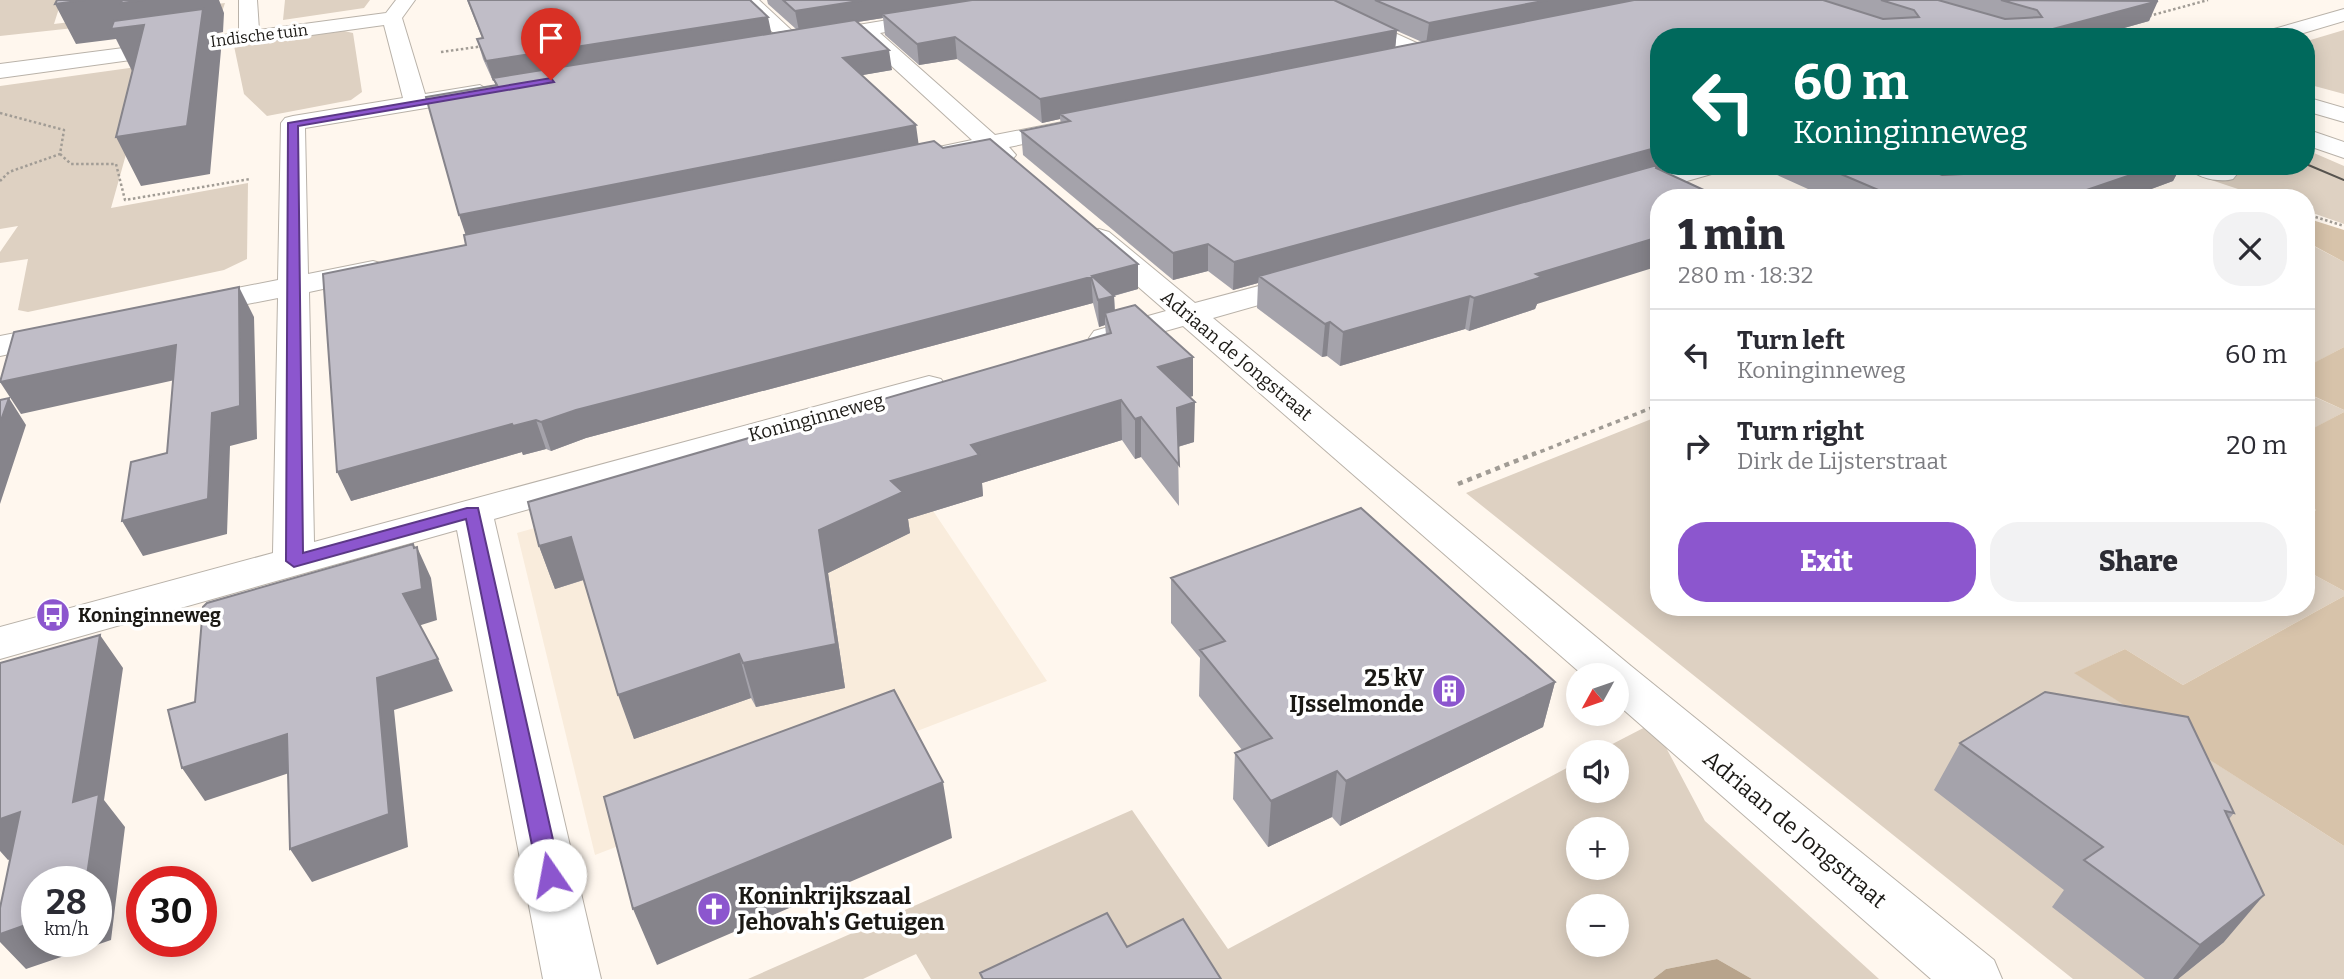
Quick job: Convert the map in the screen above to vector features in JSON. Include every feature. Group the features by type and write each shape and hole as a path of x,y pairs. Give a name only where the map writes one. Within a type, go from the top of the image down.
{"street":[{"path":"248,0 249,36"},
{"path":"405,0 392,18 416,103"},
{"path":"748,0 793,41"},
{"path":"1306,0 1423,53"},
{"path":"766,45 955,15"},
{"path":"2298,28 2344,15"},
{"name":"Indische tuin","path":"0,71 392,18"},
{"path":"864,30 1021,171"},
{"path":"1383,62 1449,47"},
{"path":"294,561 293,123 497,89"},
{"path":"2315,107 2344,115"},
{"path":"923,158 1091,124"},
{"path":"2315,140 2344,151"},
{"path":"1593,200 1681,175"},
{"name":"Adriaan de Jongstraat","path":"1074,216 1599,663"},
{"path":"174,310 402,264"},
{"path":"1069,348 1339,272"},
{"path":"0,346 80,330"},
{"name":"Koninginneweg","path":"0,643 962,377"},
{"path":"472,512 572,979"},
{"name":"Adriaan de Jongstraat","path":"1629,689 1973,979"}],"path":[{"path":"2140,18 2208,0"},
{"path":"404,57 485,46"},
{"path":"0,113 64,130 60,154"},
{"path":"60,154 71,164 116,164 125,200 293,172"},
{"path":"0,181 9,172 60,154"},
{"path":"2315,217 2344,226"},
{"path":"1410,503 1650,409"}],"shaded area":[{"path":"0,0 73,0 60,5 54,24 225,3 222,12 0,36"},
{"path":"285,0 370,0 364,8 283,20"},
{"path":"2344,30 2344,94 2315,86 2315,39"},
{"path":"344,31 353,33 362,92 351,100 267,116 244,94 234,46"},
{"path":"151,65 111,208 248,183 247,259 224,270 28,312 18,310 28,259 0,263 0,252 18,226 0,229 0,86"},
{"path":"2315,153 2344,166 2344,224 2315,214 2315,189 2238,189 2199,176 2315,175"},
{"path":"2315,221 2344,230 2344,262 2315,246"},
{"path":"2315,247 2344,262 2344,347 2315,363"},
{"path":"2344,347 2344,410 2315,397 2315,362"},
{"path":"2315,397 2344,412 2315,428"},
{"path":"2344,412 2344,591 2315,575 2315,427"},
{"path":"1650,420 1650,616 2308,616 2183,685 2125,649 2075,673 2344,846 2344,979 2073,979 1466,493"},
{"path":"879,430 1047,681 595,855 517,533"},
{"path":"2315,575 2344,591 2344,596 2315,612"},
{"path":"2344,596 2344,846 2074,673 2125,649 2183,685 2308,616 2315,616 2315,612"},
{"path":"1653,723 1705,821 1879,979 1752,979 1717,959 1666,969 1653,979 931,979 916,954 863,979 748,979 1132,810 1228,949 1566,768 1566,803 1629,803 1629,740 1620,740"},
{"path":"1717,959 1752,979 1653,979 1666,969"}],"building":[{"path":"57,0 85,0 55,4"},
{"path":"122,0 145,0 121,3"},
{"path":"468,0 750,0 768,17 486,61 477,39 483,38"},
{"path":"783,0 865,0 795,11"},
{"path":"972,0 1334,0 1397,30 1040,99 955,37 917,44 882,14"},
{"path":"1375,0 1548,0 1429,23"},
{"path":"1634,0 1823,0 1883,19 1919,17 1914,10 1881,0 1938,0 2005,19 2042,17 2037,10 2001,0 2158,1 2057,28 1650,28 1650,149 1234,262 1208,244 1173,253 1021,131 1070,121 1060,114"},
{"path":"203,9 187,126 116,137 144,25 111,29 114,21"},
{"path":"855,20 889,50 843,58 916,125 459,215 426,97 497,85 493,78"},
{"path":"990,139 1138,264 1092,276 1114,296 1098,300 1091,277 576,410 541,422 536,420 513,426 512,424 337,472 323,274 466,245 464,235 934,141 943,148"},
{"path":"1650,167 1650,175 1671,175 1702,189 1650,189 1650,240 1536,274 1542,277 1474,298 1470,296 1343,332 1330,322 1325,324 1259,276"},
{"path":"1843,175 2131,175 2090,189 1876,189"},
{"path":"239,287 240,406 212,413 208,499 122,521 131,462 167,453 176,345 0,382 14,332"},
{"path":"1135,305 1193,357 1158,367 1195,402 1177,408 1179,465 1141,417 1135,419 1121,400 971,445 979,455 891,481 903,492 819,530 836,644 743,663 739,654 618,695 571,537 539,546 528,502 1111,333 1105,313"},
{"path":"9,398 0,423 0,400"},
{"path":"1361,508 1555,682 1346,781 1337,771 1271,801 1235,753 1272,738 1200,650 1225,641 1171,578"},
{"path":"413,544 414,548 417,547 422,589 403,594 438,659 377,678 389,814 290,849 287,734 182,768 168,710 195,702 203,607 207,603"},
{"path":"100,635 73,802 99,794 88,866 21,866 21,927 0,934 0,908 20,812 0,819 0,663"},
{"path":"894,690 943,782 633,909 604,797"},
{"path":"2045,692 2188,717 2234,813 2225,811 2264,895 2200,945 2084,860 2103,847 1960,743"},
{"path":"1107,913 1127,947 1183,919 1221,979 983,979 980,973"}],"tram line":[{"path":"2315,168 2344,180"}],"place":[{"name":"Koninginneweg","path":"53,615"},
{"name":"25 kV IJsselmonde","path":"1449,691"},
{"name":"Koninkrijkszaal Jehovah's Getuigen","path":"714,909"}],"route":[{"path":"550,875 472,512 294,561 293,123 551,80"}]}
